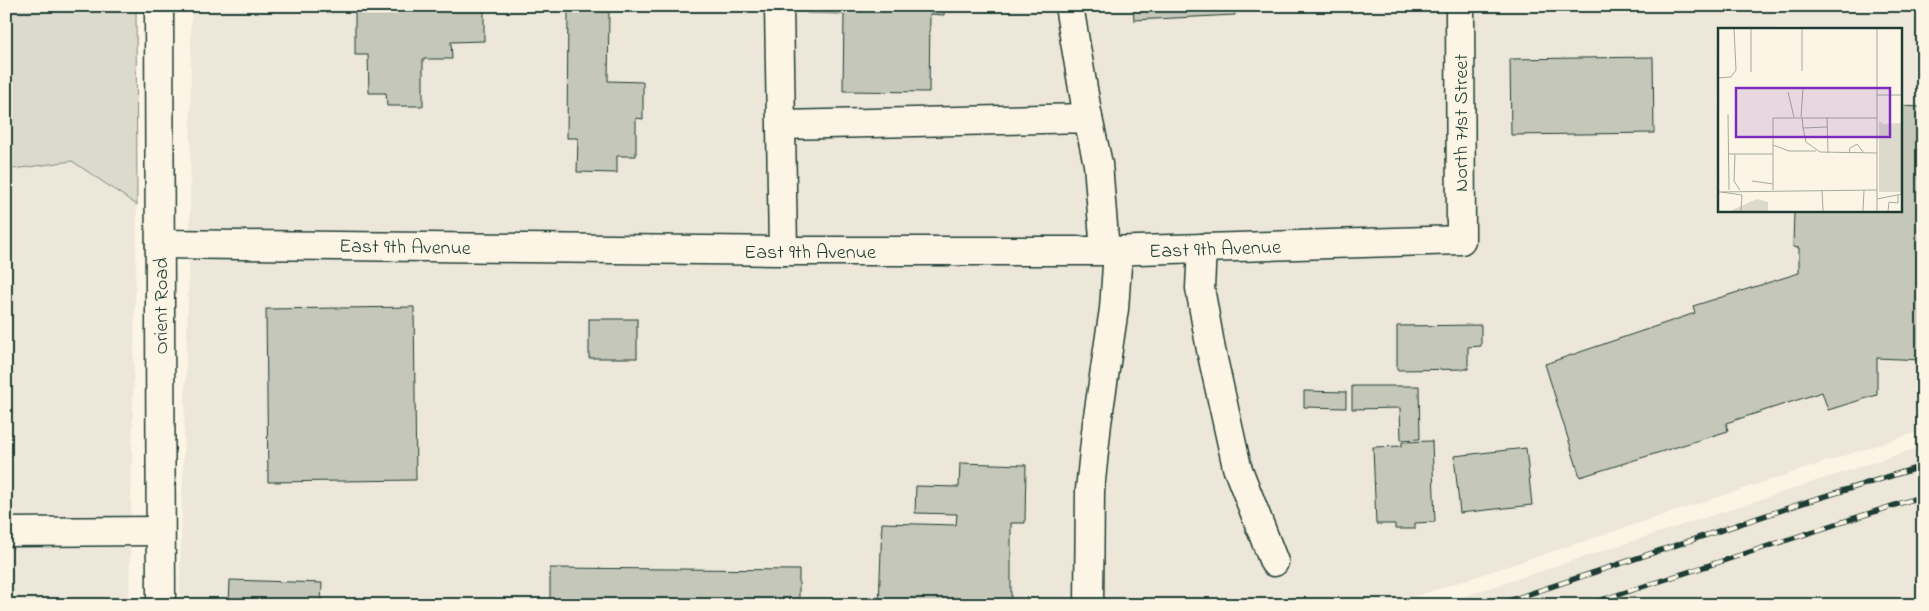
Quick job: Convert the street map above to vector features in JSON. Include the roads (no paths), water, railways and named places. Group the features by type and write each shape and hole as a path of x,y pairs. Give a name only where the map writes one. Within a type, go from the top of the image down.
{"street":[{"name":"Orient Road","path":"159,6 161,605"},
{"path":"779,6 783,251"},
{"path":"1069,6 1088,118 1098,164 1111,251 1114,309 1096,432 1090,490 1089,605"},
{"name":"North 71st Street","path":"1460,6 1460,240"},
{"path":"782,124 1088,118"},
{"name":"East 9th Avenue","path":"160,244 783,251 1111,251 1460,240"},
{"path":"1202,248 1200,288 1213,360 1237,467 1274,562"},
{"path":"6,532 160,530"}],"railway":[{"path":"1496,605 1806,502 1923,466"},
{"path":"1586,605 1923,496"}]}
